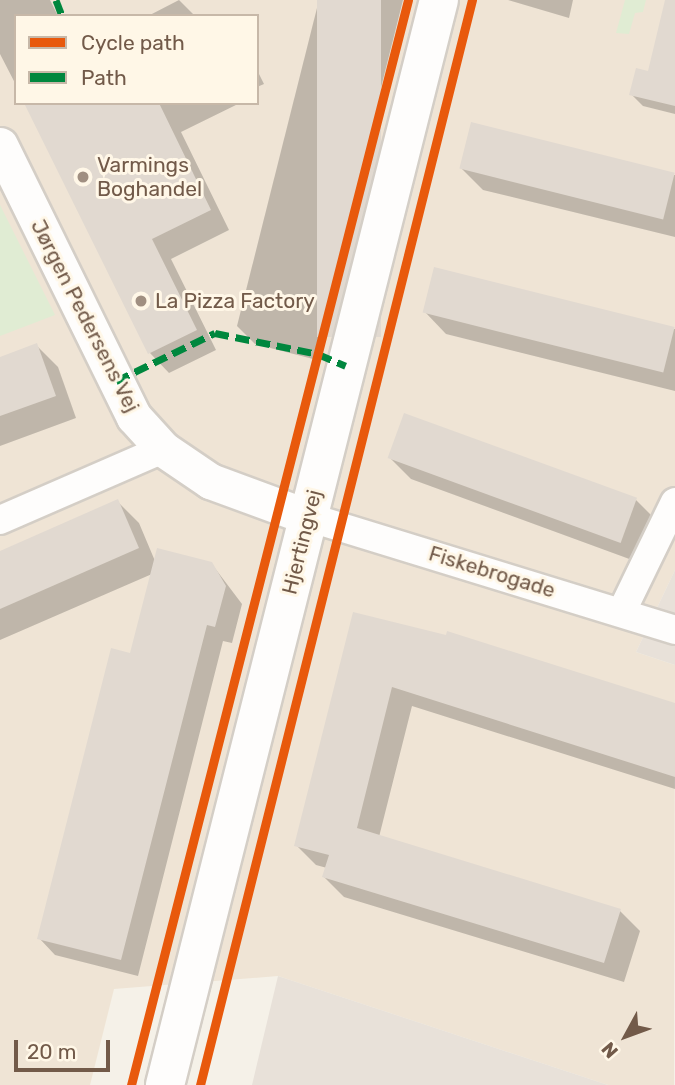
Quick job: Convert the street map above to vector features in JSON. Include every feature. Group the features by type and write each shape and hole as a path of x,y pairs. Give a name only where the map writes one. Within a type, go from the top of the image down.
{"main road":[{"name":"Hjertingvej","path":"165,1085 439,0"}],"street":[{"name":"Jørgen Pedersens Vej","path":"0,145 134,417 163,449 210,481 308,517"},
{"path":"0,520 163,449"},
{"path":"622,611 675,502"},
{"name":"Fiskebrogade","path":"308,517 622,611 675,630"}],"shaded area":[{"path":"0,0 675,0 675,570 636,652 675,665 674,1085 608,1085 278,976 114,989 90,1085 0,1085"},
{"path":"675,570 675,665 636,652"},
{"path":"278,976 608,1085 252,1085"}],"green space":[{"path":"625,0 646,0 643,12 635,13 629,34 616,33"},
{"path":"0,205 55,315 0,336"}],"building":[{"path":"317,0 381,0 381,337 317,337"},
{"path":"665,0 675,0 675,106 629,95 636,68 648,71"},
{"path":"25,105 160,105 211,210 152,239 197,330 148,354"},
{"path":"471,122 675,173 663,219 459,169"},
{"path":"434,267 675,327 663,373 423,313"},
{"path":"37,343 56,396 0,416 0,357"},
{"path":"404,413 637,498 621,543 388,458"},
{"path":"118,499 139,548 0,609 0,551"},
{"path":"157,548 212,562 226,586 215,627 207,625 121,960 37,939 111,648 130,653"},
{"path":"353,612 446,635 447,631 675,703 675,777 392,687 357,828 621,909 604,963 322,877 329,855 294,846"}],"marked path":[{"path":"56,0 61,14"},
{"path":"116,381 215,333 318,354 346,366"}],"cycle path":[{"path":"131,1085 408,0"},
{"path":"200,1085 472,0"}],"place":[{"name":"Varmings Boghandel","path":"83,177"},
{"name":"La Pizza Factory","path":"141,301"}]}
